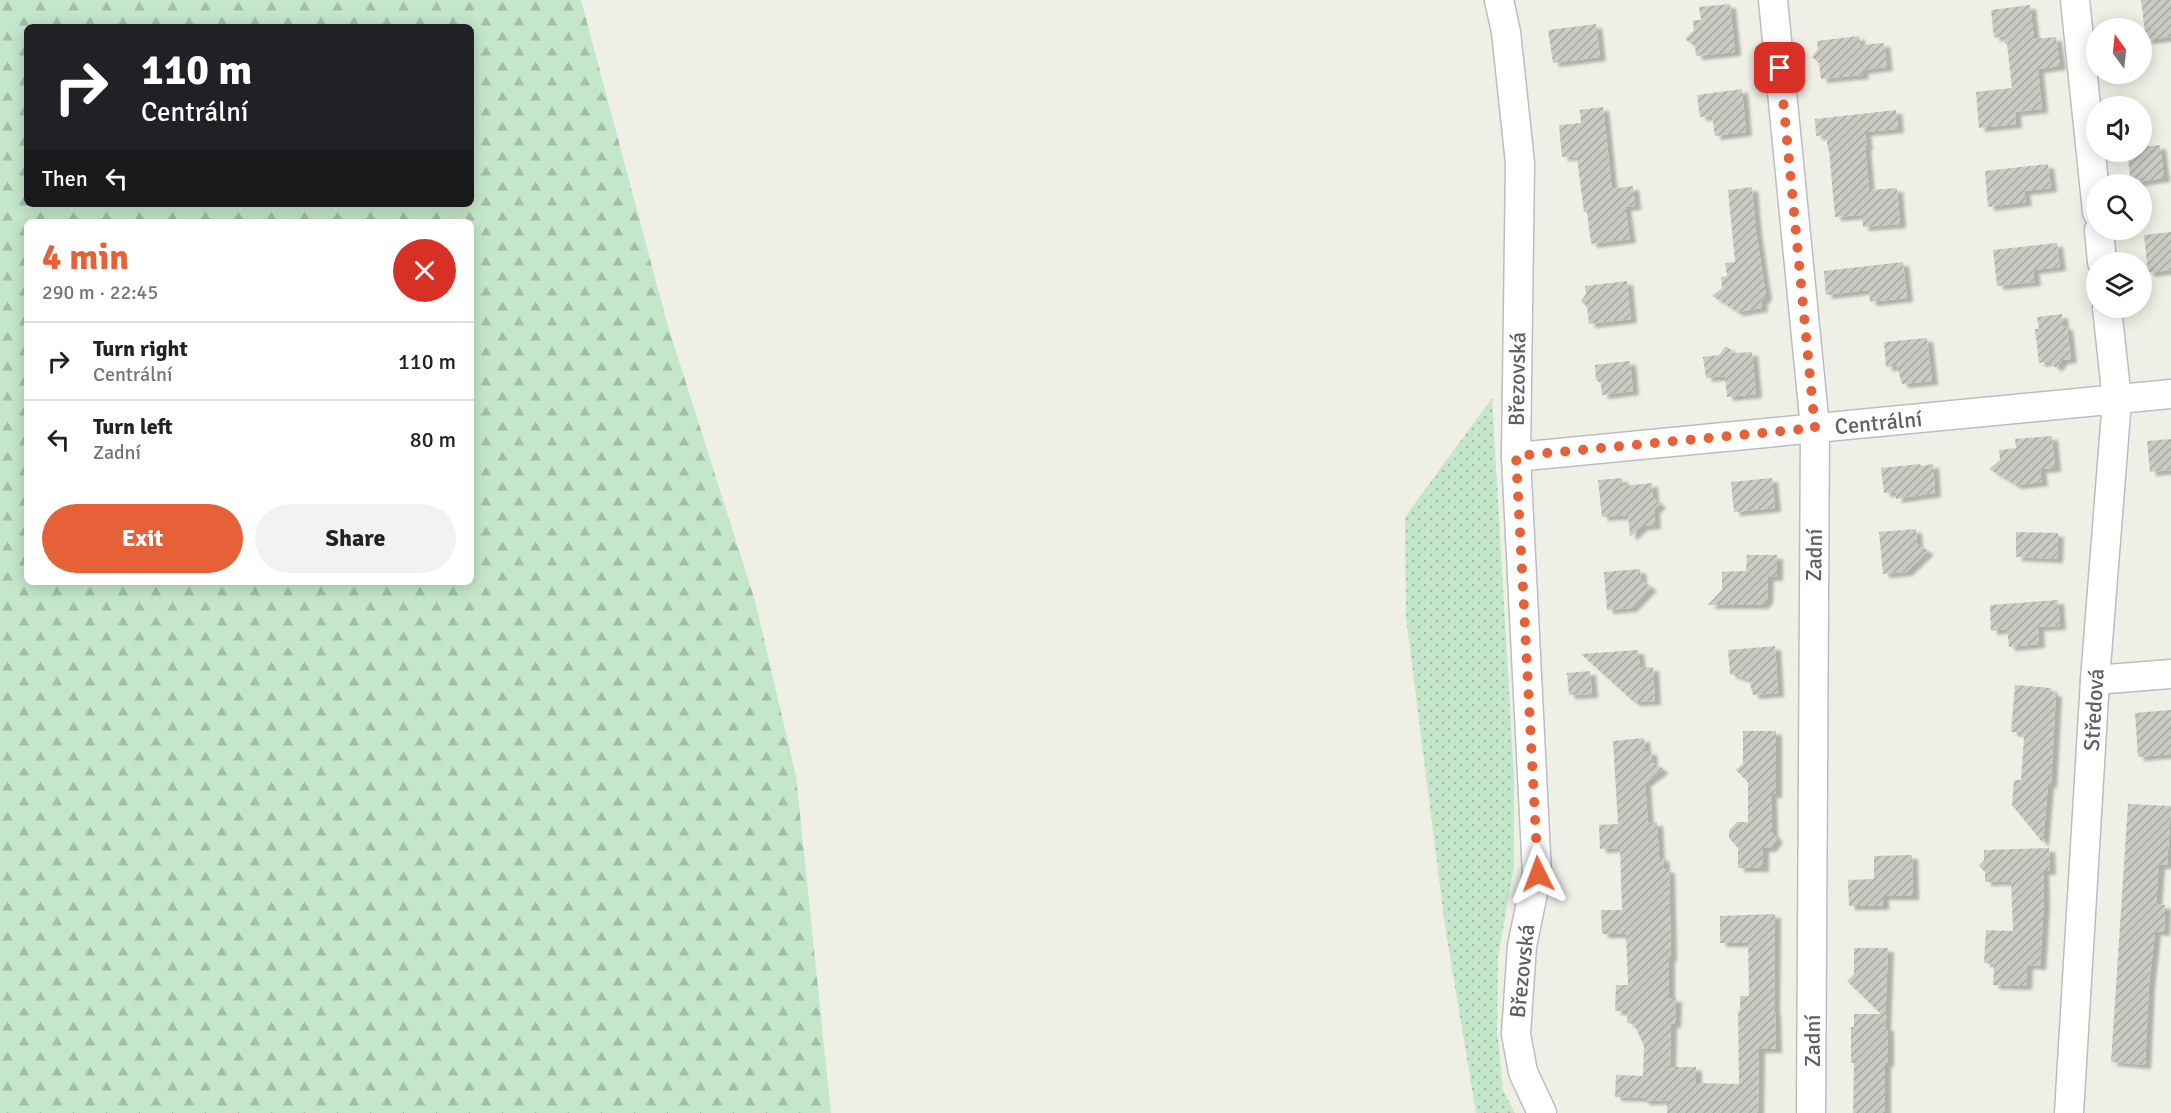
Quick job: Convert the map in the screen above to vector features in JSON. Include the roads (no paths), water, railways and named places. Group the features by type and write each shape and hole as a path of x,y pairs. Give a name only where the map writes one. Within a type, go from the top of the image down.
{"street":[{"name":"Březovská","path":"1499,0 1506,32 1520,163 1516,456 1538,874 1522,945 1516,1034 1522,1072 1542,1113"},
{"name":"Zadní","path":"1773,0 1815,428 1812,1113"},
{"path":"2075,0 2093,174"},
{"name":"Středová","path":"2069,1113 2095,680 2117,400 2108,318"},
{"name":"Centrální","path":"1516,456 2171,394"},
{"path":"2095,680 2171,674"}]}
